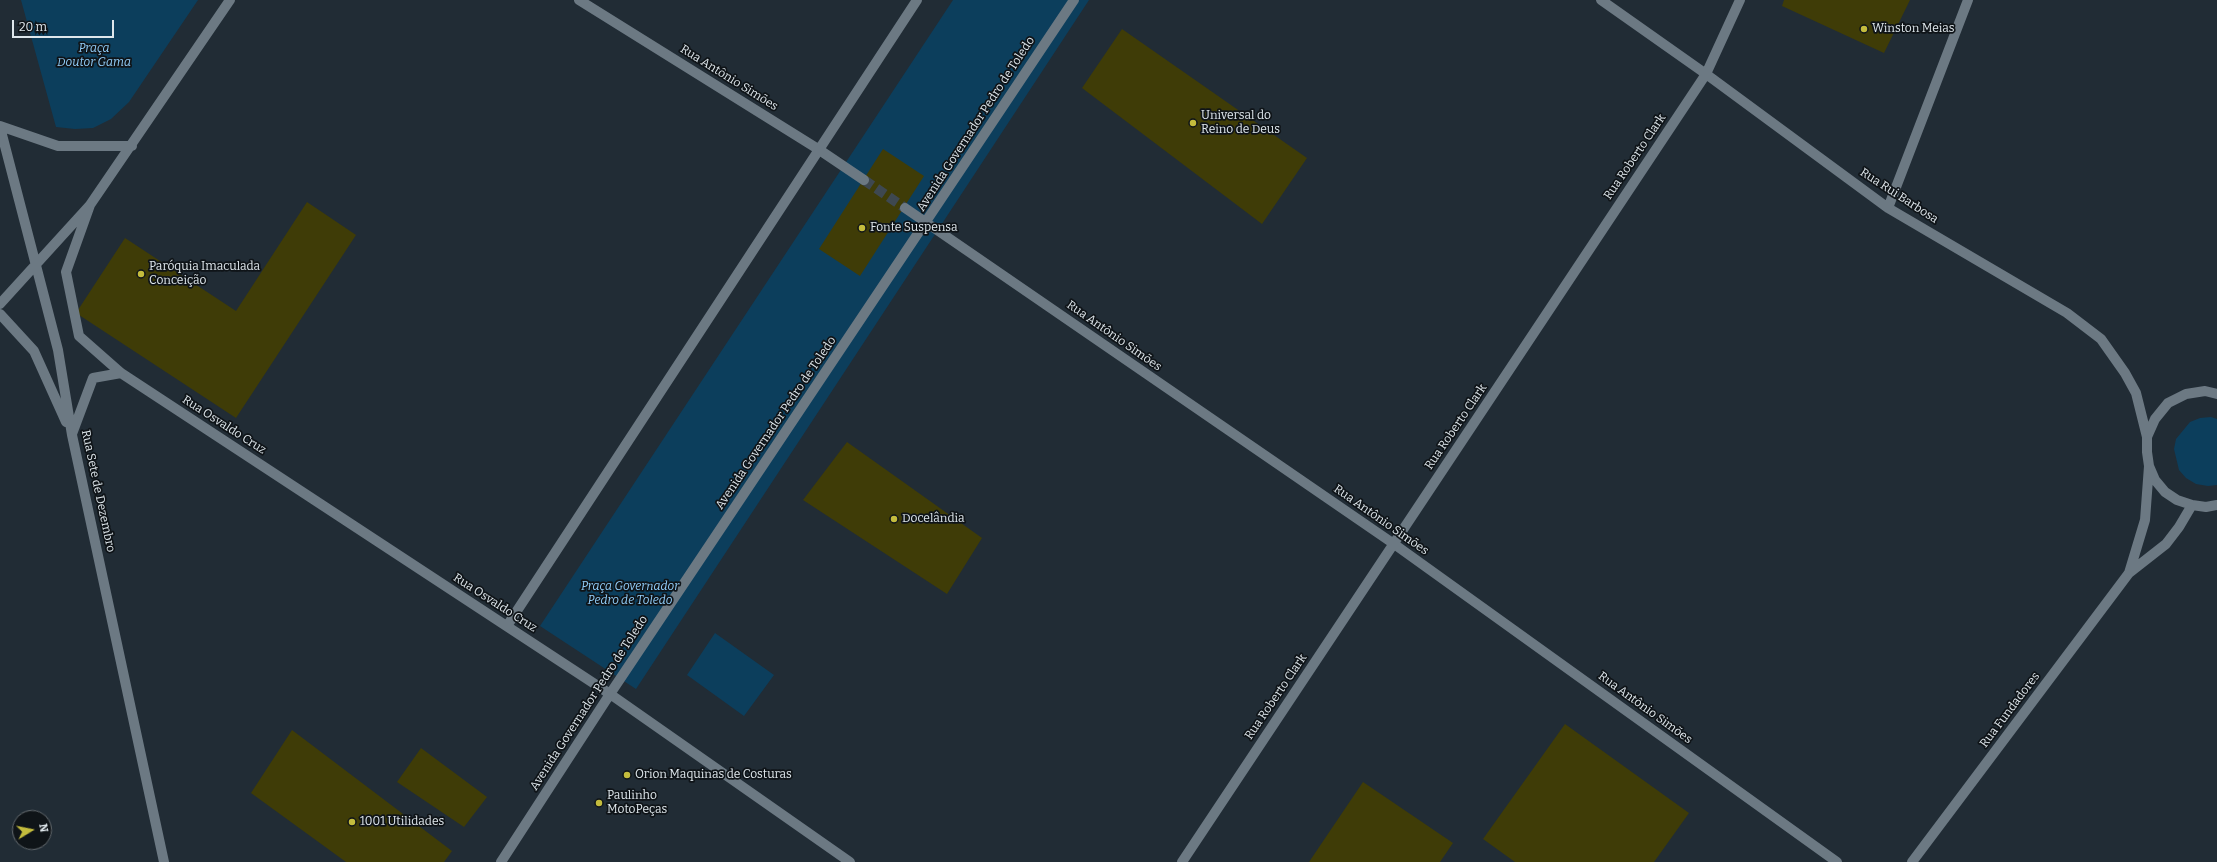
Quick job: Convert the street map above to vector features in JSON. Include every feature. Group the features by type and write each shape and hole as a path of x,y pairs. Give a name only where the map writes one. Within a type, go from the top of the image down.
{"street":[{"path":"0,304 90,205 132,146 230,0"},
{"name":"Rua Antônio Simões","path":"579,0 818,149 864,180"},
{"path":"506,626 917,0"},
{"name":"Avenida Governador Pedro de Toledo","path":"501,862 610,694 1074,0"},
{"name":"Rua Rui Barbosa","path":"1600,0 1706,74 1888,208 2068,313 2101,339 2125,373 2136,393 2147,437"},
{"name":"Rua Roberto Clark","path":"1182,862 1706,74 1740,0"},
{"path":"1888,208 1968,0"},
{"path":"0,126 58,146 132,146"},
{"name":"Rua Sete de Dezembro","path":"0,126 58,350 72,434 164,862"},
{"name":"Rua Osvaldo Cruz","path":"90,205 66,272 79,336 121,373 610,694 850,862"},
{"name":"Rua Antônio Simões","path":"905,208 1394,544 1837,862"},
{"path":"0,314 34,351 72,434"},
{"path":"72,434 93,378 121,373"},
{"path":"2217,394 2205,391 2186,394 2168,403 2155,419 2147,437 2146,452 2149,466 2156,480 2165,492 2178,500 2192,505 2217,505"},
{"name":"Rua Fundadores","path":"2129,573 2145,520 2149,466"},
{"name":"Rua Fundadores","path":"1912,862 2129,573 2166,544 2179,527 2192,505"}],"green space":[{"name":"Praça Doutor Gama","path":"21,0 198,0 129,102 111,119 93,128 75,129 56,127"},
{"name":"Praça Governador Pedro de Toledo","path":"953,0 1089,0 636,689 540,626"},
{"path":"2211,417 2217,419 2217,485 2208,486 2196,484 2186,478 2179,470 2174,449 2176,439 2190,422 2200,418"},
{"path":"715,633 774,675 744,716 687,675"}],"building":[{"name":"Winston Meias","path":"1784,0 1910,0 1884,53 1782,6"},
{"name":"Universal do Reino de Deus","path":"1122,29 1307,158 1262,224 1082,88"},
{"name":"Fonte Suspensa","path":"883,149 924,176 860,276 819,249"},
{"name":"Paróquia Imaculada Conceição","path":"307,202 356,235 236,418 76,313 125,238 236,311"},
{"name":"Docelândia","path":"847,442 982,538 947,594 803,500"},
{"path":"1565,724 1689,813 1654,862 1515,862 1483,839"},
{"name":"1001 Utilidades","path":"292,730 452,851 444,862 346,862 251,793"},
{"path":"421,748 487,797 464,827 397,782"},
{"path":"1363,782 1453,843 1440,862 1309,862"}],"tunnel":[{"path":"864,180 905,208"}],"place":[{"name":"Winston Meias","path":"1864,29"},
{"name":"Universal do Reino de Deus","path":"1193,123"},
{"name":"Fonte Suspensa","path":"862,228"},
{"name":"Paróquia Imaculada Conceição","path":"141,274"},
{"name":"Docelândia","path":"894,519"},
{"name":"Orion Maquinas de Costuras","path":"627,775"},
{"name":"Paulinho MotoPeças","path":"599,803"},
{"name":"1001 Utilidades","path":"352,822"}]}
